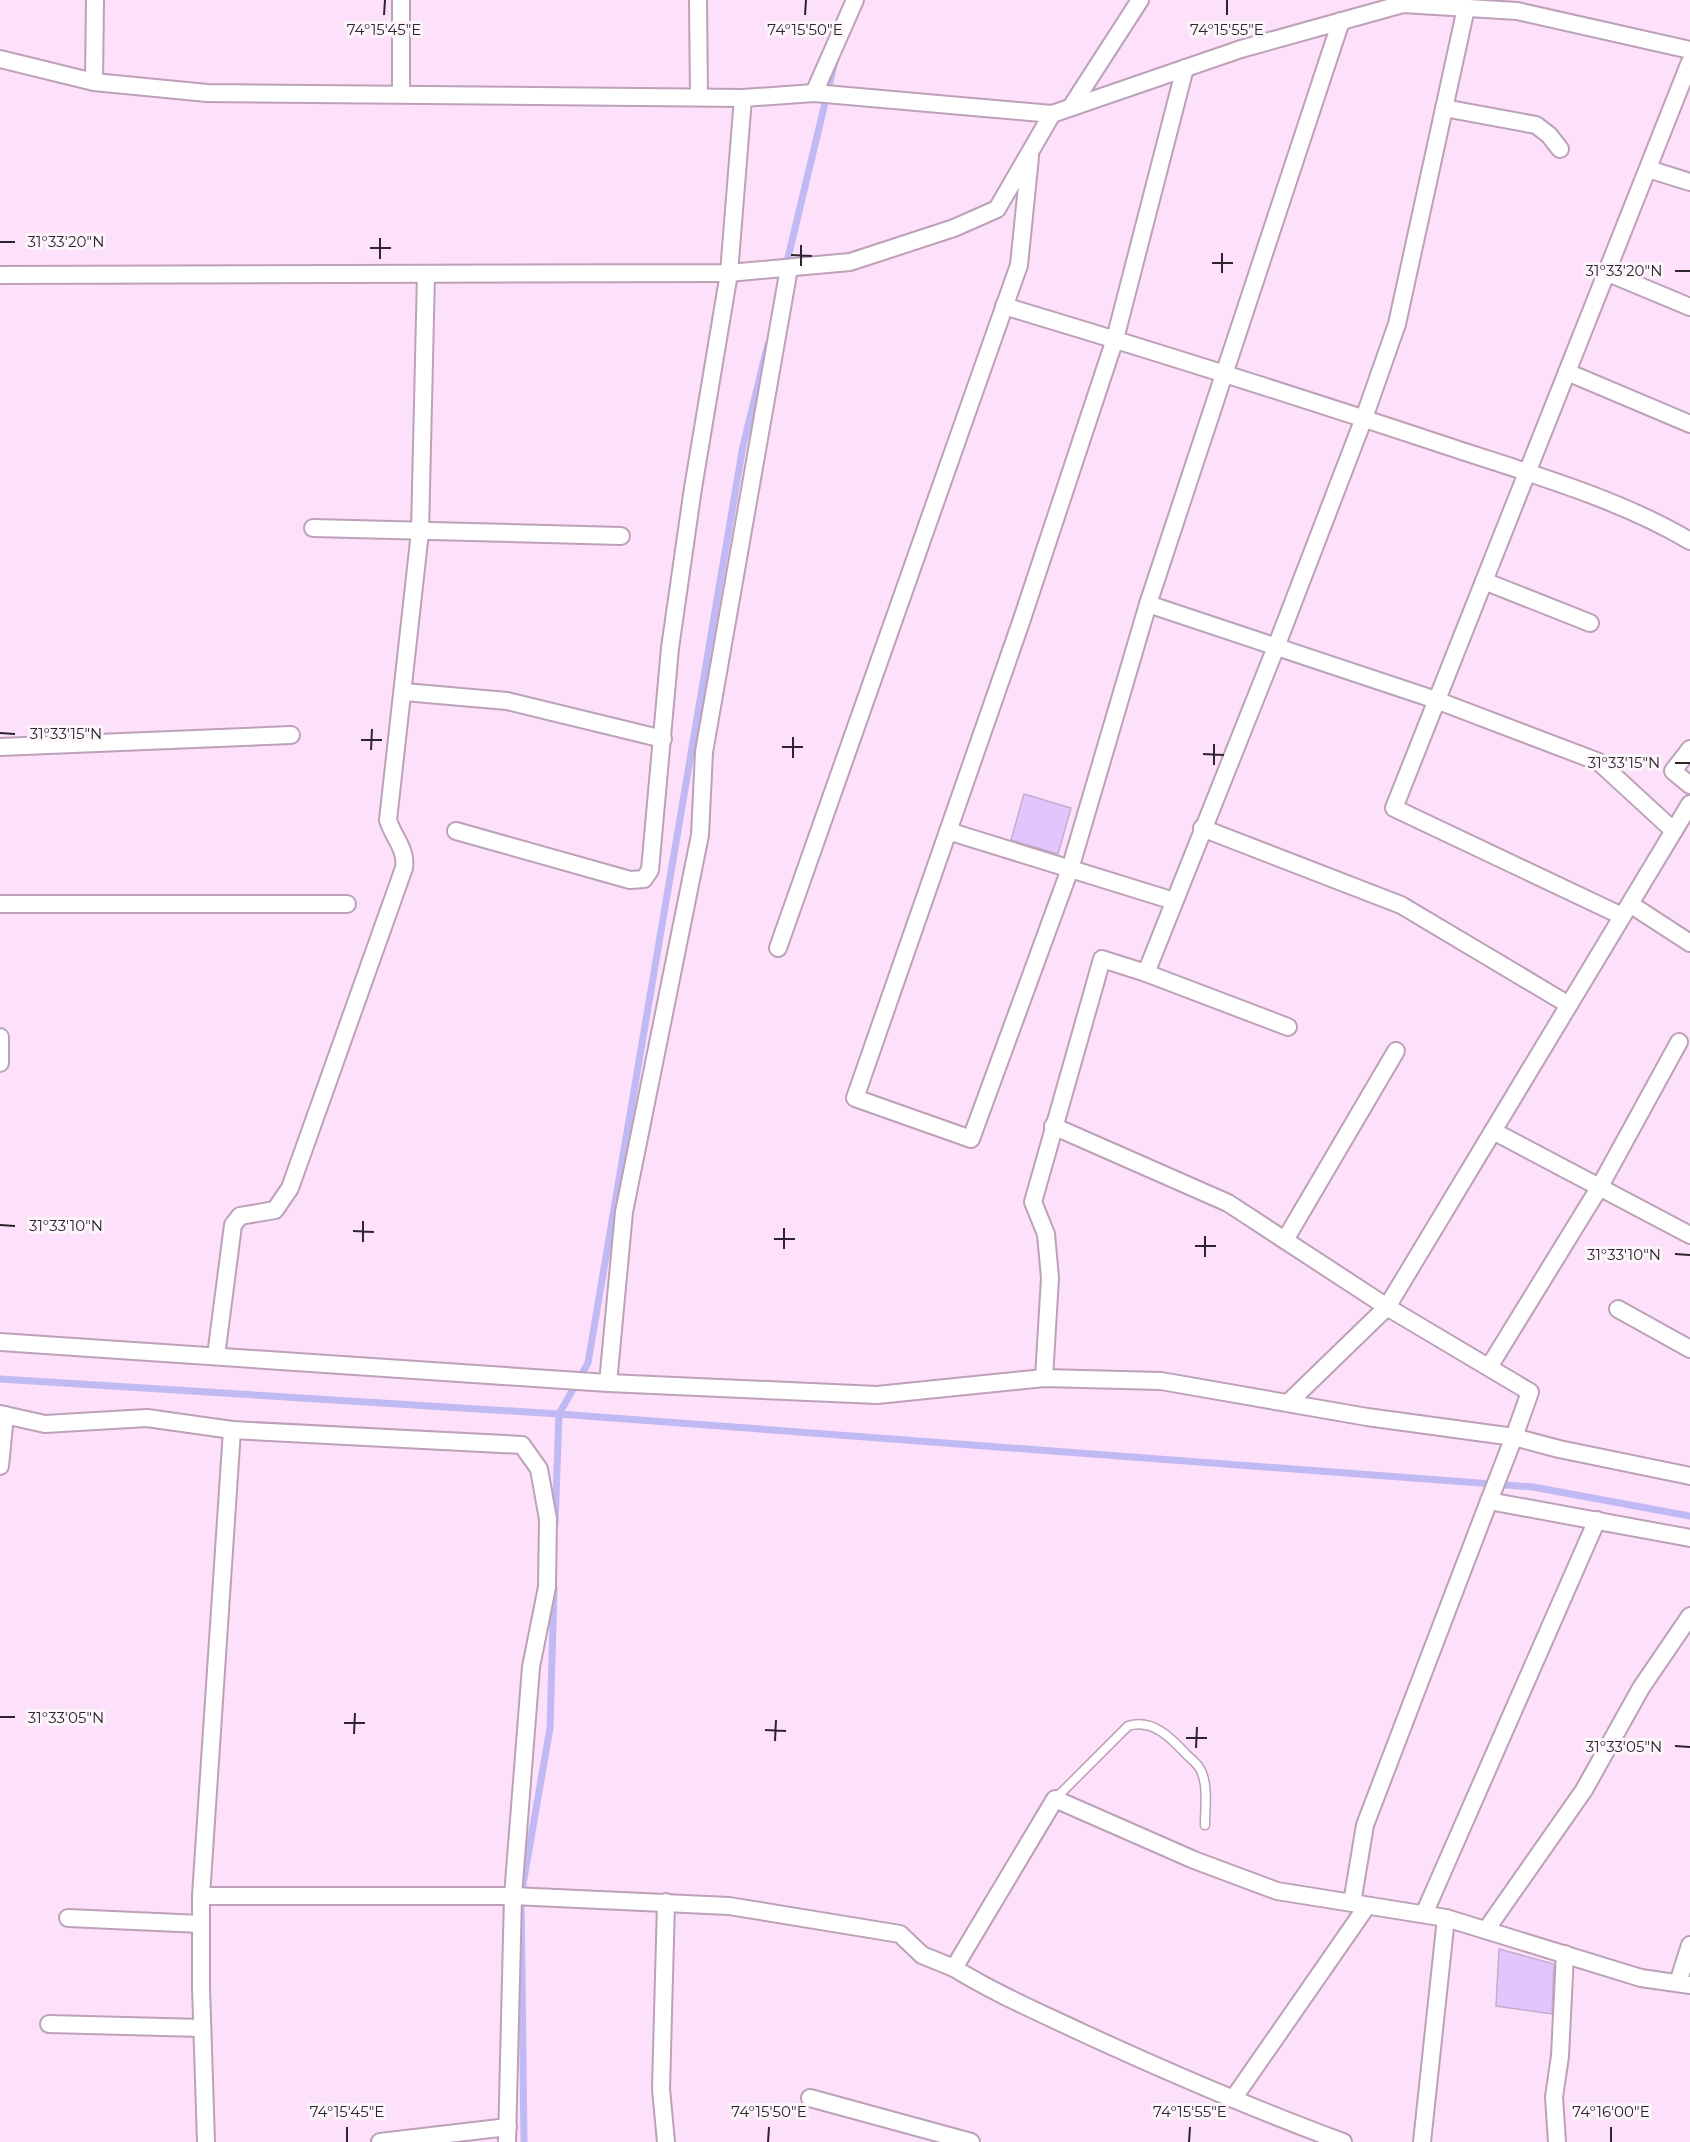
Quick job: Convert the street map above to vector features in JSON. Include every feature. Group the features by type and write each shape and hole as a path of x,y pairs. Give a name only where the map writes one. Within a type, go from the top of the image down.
{"street":[{"path":"94,82 95,0"},
{"path":"400,0 400,94"},
{"path":"698,0 699,96"},
{"path":"814,93 855,0"},
{"path":"1071,107 1140,0"},
{"path":"0,59 94,82 207,93 743,98 814,93 1052,114 1241,49 1404,2 1517,10 1690,50"},
{"path":"1146,973 1364,418 1396,324 1466,8"},
{"path":"1185,69 1115,339 1022,622 855,1098 971,1139 1071,869 1148,604 1341,21"},
{"path":"1690,62 1394,808 1626,910 1690,943"},
{"path":"456,831 630,880 644,879 651,870 672,636 729,273 743,98"},
{"path":"1444,108 1536,125 1549,135 1560,149"},
{"path":"0,275 729,273 850,262 954,228 997,209 1052,114"},
{"path":"778,948 1019,265 1030,152"},
{"path":"1648,169 1690,182"},
{"path":"609,1383 624,1212 700,836 704,752 789,268"},
{"path":"1606,272 1690,307"},
{"path":"216,1356 232,1225 240,1216 275,1210 290,1188 404,867 404,851 392,834 388,820 420,532 426,274"},
{"path":"1005,306 1225,372 1527,473 1658,522 1690,542"},
{"path":"1567,372 1690,424"},
{"path":"313,528 621,536"},
{"path":"1484,581 1590,623"},
{"path":"1148,604 1436,700 1599,762 1674,831"},
{"path":"404,692 507,701 663,739"},
{"path":"0,747 291,735"},
{"path":"1690,749 1673,771 1690,785"},
{"path":"1289,1402 1387,1307 1690,804"},
{"path":"1202,828 1401,905 1569,1005"},
{"path":"948,831 1174,901"},
{"path":"0,904 347,904"},
{"path":"1044,1378 1050,1278 1046,1234 1034,1202 1053,1126 1102,959 1146,973 1288,1027"},
{"path":"0,1037 0,1063"},
{"path":"1489,1367 1599,1188 1679,1042"},
{"path":"1285,1240 1396,1051"},
{"path":"1053,1126 1228,1203 1387,1307 1530,1392 1365,1826 1360,1904 1233,2099"},
{"path":"1493,1131 1690,1235"},
{"path":"1618,1309 1690,1349"},
{"path":"0,1342 609,1383 877,1395 1044,1378 1161,1381 1367,1417 1514,1437 1559,1449 1690,1476"},
{"path":"0,1466 3,1414 45,1424 147,1418 232,1430 522,1445 539,1469 548,1519 547,1587 531,1667 513,1896 507,2135 380,2142"},
{"path":"206,2142 201,1896 232,1430"},
{"path":"1491,1496 1690,1538"},
{"path":"1424,1914 1597,1520"},
{"path":"1486,1930 1584,1790 1641,1688 1690,1616"},
{"path":"954,1968 1055,1799 1194,1860 1277,1891 1446,1918 1641,1978 1684,1984 1690,1945"},
{"path":"201,1896 513,1896 666,1902 729,1906 900,1934 922,1955 954,1968 1005,1996 1233,2099 1343,2142"},
{"path":"666,1902 661,2089 666,2142"},
{"path":"68,1918 201,1924"},
{"path":"1422,2142 1446,1918"},
{"path":"1557,2142 1554,2097 1560,2055 1565,1954"},
{"path":"49,2024 202,2028"},
{"path":"810,2098 968,2141"}],"lane":[{"path":"1055,1799 1128,1726 1138,1723 1150,1725 1172,1739 1199,1767 1204,1782 1205,1825"}],"building":[{"path":"1024,794 1071,808 1058,854 1011,840"},
{"path":"1499,1949 1554,1964 1552,2014 1496,2006"}],"waterway":[{"path":"786,266 835,61"},
{"path":"555,1524 559,1414 588,1363 743,446 768,344"},
{"path":"0,1379 559,1414 1533,1487 1690,1516"},
{"path":"524,2142 521,1896 550,1728 554,1589"}]}
